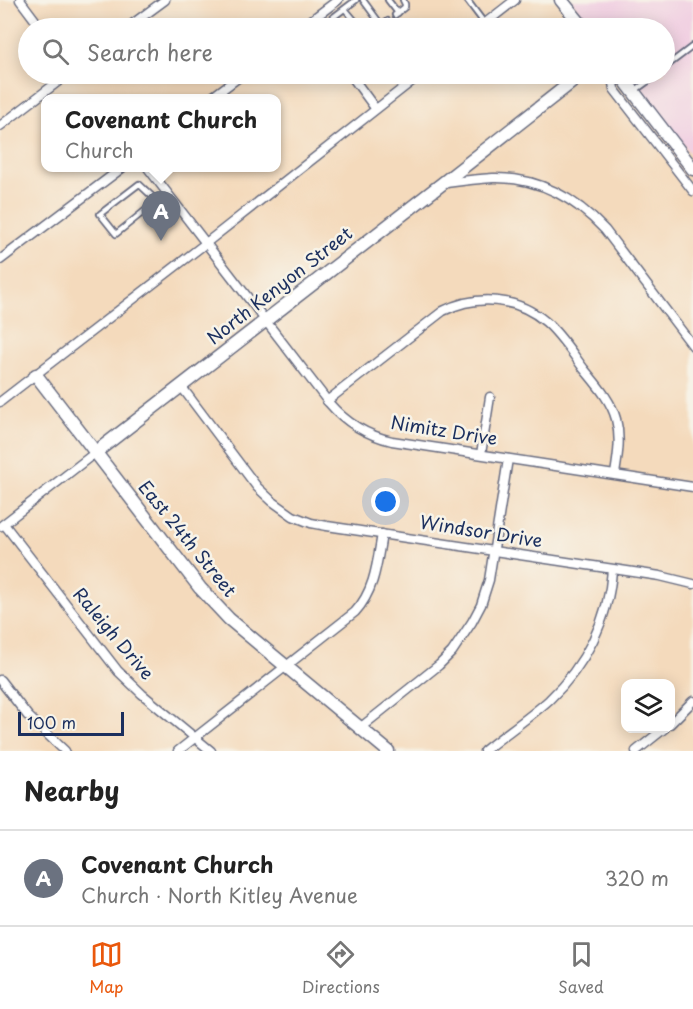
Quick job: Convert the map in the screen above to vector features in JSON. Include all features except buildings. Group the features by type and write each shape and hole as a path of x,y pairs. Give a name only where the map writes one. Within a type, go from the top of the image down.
{"street":[{"path":"20,0 34,18"},
{"path":"141,18 165,0"},
{"path":"322,18 338,0"},
{"path":"492,18 515,0"},
{"path":"561,0 576,18"},
{"path":"42,94 55,84"},
{"path":"217,94 230,84"},
{"path":"357,84 375,108"},
{"path":"0,402 407,84"},
{"name":"North Kenyon Street","path":"2,525 569,84"},
{"path":"613,84 614,89 693,191"},
{"path":"627,84 693,169"},
{"path":"0,126 41,95"},
{"path":"0,260 117,172"},
{"name":"Nimitz Drive","path":"151,172 327,401 338,413 364,432 392,441 693,487"},
{"path":"443,183 513,179 547,188 571,200 604,230 693,346"},
{"path":"327,401 429,320 446,310 480,300 512,303 536,314 555,331 610,404 619,436 615,474"},
{"name":"East 24th Street","path":"36,375 211,600 229,619 388,751"},
{"name":"Windsor Drive","path":"181,386 258,487 279,507 293,516 314,524 670,578 693,584"},
{"path":"482,454 490,398"},
{"path":"360,728 433,671 452,652 472,622 481,605 489,580 508,459"},
{"name":"Raleigh Drive","path":"2,525 118,671 211,751"},
{"path":"178,751 362,605 374,581 382,534"},
{"path":"484,751 545,704 578,667 601,621 608,599 612,570"},
{"path":"0,680 28,716 65,751"},
{"path":"675,719 693,701"},
{"path":"636,751 660,733"}],"lane":[{"path":"334,18 356,0"},
{"path":"363,0 375,18"},
{"path":"388,0 397,14 405,7 403,0"},
{"path":"467,0 477,18"},
{"path":"345,9 353,18"},
{"path":"675,60 693,46"},
{"path":"688,50 693,57"},
{"path":"633,92 644,84"},
{"path":"157,201 139,184 100,214 116,234 157,201 169,195"}],"shaded area":[{"path":"571,0 693,0 693,157 636,84 675,84 675,18 585,18"}],"place":[{"name":"Covenant Church","path":"161,241"}]}
